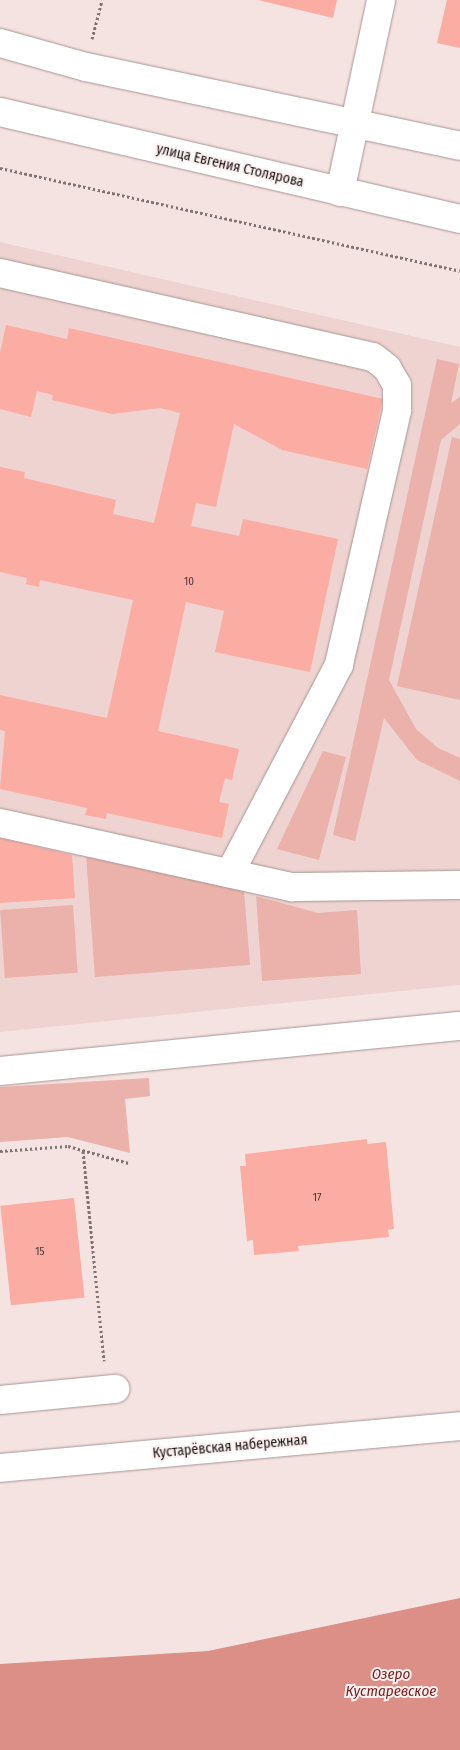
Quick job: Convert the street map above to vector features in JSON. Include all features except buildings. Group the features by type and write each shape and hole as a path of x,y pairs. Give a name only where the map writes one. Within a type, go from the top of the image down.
{"street":[{"path":"340,192 381,0"},
{"path":"0,43 86,67 460,146"},
{"name":"улица Евгения Столярова","path":"0,112 460,219"},
{"path":"0,273 373,357 387,368 397,384 397,411 340,666 230,873"},
{"path":"0,823 303,888 460,885"},
{"path":"0,1070 460,1026"},
{"path":"0,1400 111,1389"},
{"name":"Кустарёвская набережная","path":"0,1468 460,1426"}],"path":[{"path":"86,67 102,0"},
{"path":"0,168 460,271"},
{"path":"0,1151 62,1146 130,1163"},
{"path":"83,1150 111,1389"}],"shaded area":[{"path":"0,242 460,347 460,985 0,1032"},
{"path":"437,359 459,364 451,403 460,397 460,424 441,440 389,680 416,729 438,748 460,758 460,781 417,760 384,718 355,841 333,835"},
{"path":"452,437 460,439 460,700 397,686"},
{"path":"323,751 346,757 319,860 277,849"},
{"path":"86,856 244,891 250,965 95,977"},
{"path":"256,896 318,913 357,910 361,974 262,981"},
{"path":"73,905 78,973 5,978 0,910"},
{"path":"149,1078 150,1096 125,1099 130,1153 68,1137 0,1142 0,1087"}],"water":[{"name":"Озеро Кустаревское","path":"460,1598 460,1750 0,1750 0,1664 208,1651"}]}
